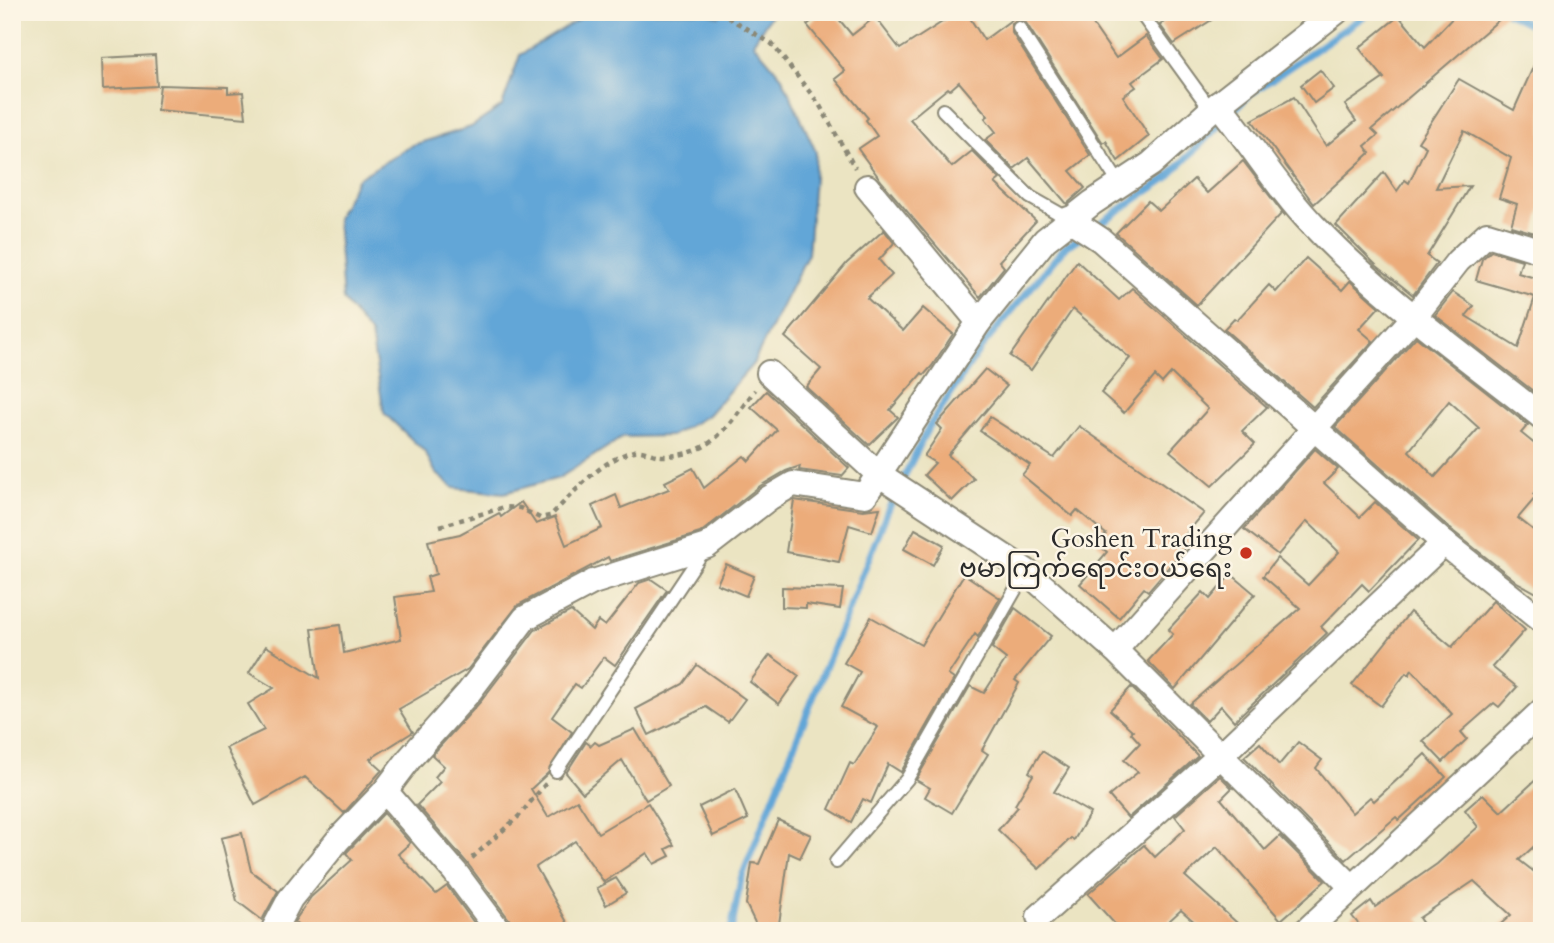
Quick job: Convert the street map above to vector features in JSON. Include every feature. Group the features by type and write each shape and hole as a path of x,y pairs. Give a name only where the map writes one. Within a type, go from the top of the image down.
{"street":[{"path":"273,931 290,899 469,692 525,618 593,582 707,546 769,498 793,484 865,495 892,482 979,322 1045,240 1085,228 1120,185 1151,164 1214,107 1336,12"},
{"path":"1214,107 1235,125 1312,224 1415,316 1542,417"},
{"path":"867,187 979,322"},
{"path":"1085,228 1444,543 1542,621"},
{"path":"1115,650 1415,316 1458,261 1487,234 1542,251"},
{"path":"769,373 892,482 1027,572 1115,650 1352,887"},
{"path":"1040,917 1221,755 1444,543"},
{"path":"1306,931 1542,711"},
{"path":"386,791 455,872 499,931"}],"lane":[{"path":"1140,12 1214,107"},
{"path":"1019,28 1120,185"},
{"path":"943,110 1030,197 1085,228"},
{"path":"556,771 707,546"},
{"path":"836,862 907,779 1027,572"}],"path":[{"path":"719,12 772,44 820,104 837,140 867,187"},
{"path":"440,526 505,507 520,508 540,519 550,516 597,470 635,450 662,457 690,454 707,446 769,373"},
{"path":"455,872 519,816 556,771"}],"water":[{"path":"591,12 705,12 719,16 722,12 773,12 753,43 782,77 816,152 808,254 753,364 708,415 671,436 623,437 559,478 504,493 454,488 436,473 425,452 384,413 371,335 343,300 337,218 357,179 413,145 471,127 502,106 520,55"}],"building":[{"path":"823,12 833,12 852,35 875,17 900,49 958,12 966,12 984,40 1022,12 1084,12 1116,58 1146,36 1163,59 1132,82 1136,87 1123,96 1149,136 1118,161 1106,141 1103,143 1026,23 1019,19 1012,23 1012,33 1090,155 1070,171 1085,188 1067,204 1028,158 1014,169 985,140 996,132 985,118 988,116 959,82 910,119 952,167 972,151 1000,179 995,183 1036,221 999,261 1004,267 980,297 882,182 858,149 877,136 866,120 868,118 835,79 845,71 807,25"},
{"path":"1178,12 1224,12 1174,44 1160,25"},
{"path":"1458,12 1508,12 1372,129 1378,135 1365,146 1370,153 1314,204 1252,120 1294,97 1326,146 1356,121 1345,105 1384,78 1359,48 1399,16 1425,47"},
{"path":"1542,47 1542,205 1535,233 1511,226 1517,204 1499,198 1511,158 1464,131 1436,188 1470,186 1427,256 1437,263 1413,295 1377,266 1336,225 1384,172 1397,191 1405,180 1409,183 1426,147 1418,142 1459,79 1514,110"},
{"path":"155,55 157,86 103,89 102,58"},
{"path":"1320,70 1334,88 1314,103 1301,85"},
{"path":"160,85 228,87 228,93 243,92 246,118 157,110"},
{"path":"1243,161 1285,216 1282,213 1197,305 1116,233 1148,201 1159,211 1194,179 1207,193"},
{"path":"884,230 894,243 879,260 892,275 867,298 903,331 923,308 953,334 932,366 924,375 922,373 890,410 898,417 869,445 806,387 821,369 785,337 847,263"},
{"path":"1491,251 1522,260 1518,273 1542,280 1542,398 1435,315 1453,292 1474,306 1466,316 1518,348 1535,297 1476,280 1482,259"},
{"path":"1306,258 1342,290 1350,281 1379,307 1359,329 1373,341 1313,407 1224,329 1234,318 1237,320 1269,285 1276,292"},
{"path":"1077,261 1119,300 1132,288 1267,407 1242,431 1255,444 1212,486 1170,451 1208,409 1171,373 1162,383 1155,376 1124,413 1101,393 1130,358 1073,309 1031,370 1010,356"},
{"path":"1416,337 1528,425 1521,433 1542,450 1542,484 1533,494 1536,497 1518,518 1542,537 1542,596 1517,582 1454,532 1335,427","holes":["1449,401 1479,428 1435,477 1409,451"]},
{"path":"985,369 1007,386 948,455 974,479 952,501 924,475 935,463 924,456 942,429 937,424"},
{"path":"766,391 849,468 842,476 799,470 800,466 786,471 760,486 700,533 610,561 608,557 518,605 468,669 399,709 413,732 370,759 382,770 344,813 305,777 255,805 226,748 264,730 248,704 274,688 249,673 266,646 319,678 312,629 340,625 344,653 401,639 395,597 431,592 427,577 436,574 428,541 460,534 499,513 501,517 521,502 536,524 555,517 566,545 602,528 592,506 616,495 621,508 669,489 665,482 693,468 704,488 744,456 749,461 777,430 751,407"},
{"path":"990,417 1054,458 1079,426 1204,513 1186,534 1193,539 1148,591 1144,588 1119,618 1080,584 1107,552 1097,544 1106,534 1077,510 1072,516 1022,475 1030,465 980,431"},
{"path":"1315,449 1338,469 1324,483 1360,517 1375,502 1418,540 1369,591 1362,584 1321,627 1327,633 1234,721 1221,706 1207,721 1190,704 1300,608 1263,576 1277,558 1308,585 1339,552 1307,521 1278,555 1244,529"},
{"path":"794,500 863,510 880,508 872,532 849,525 839,562 786,552"},
{"path":"915,529 944,545 933,565 904,549"},
{"path":"726,564 754,576 746,596 717,584"},
{"path":"964,574 1000,598 978,637 975,634 948,675 954,679 901,772 888,764 871,803 863,799 851,822 829,809 850,763 854,765 878,727 841,707 860,672 844,663 871,617 921,645"},
{"path":"1231,574 1255,594 1175,689 1148,661 1173,634 1168,630 1203,592 1210,599"},
{"path":"651,579 667,590 615,665 604,657 581,688 575,684 552,717 572,732 548,773 531,789 548,817 577,800 598,833 648,803 674,845 666,849 670,856 654,864 647,853 604,882 575,841 536,867 572,931 514,931 511,922 467,863 417,805 440,782 435,777 444,766 432,755 481,701 535,630 571,611 592,630 598,621 605,626 639,583"},
{"path":"782,587 843,589 840,609 806,604 806,608 782,607"},
{"path":"1493,601 1525,630 1492,667 1517,687 1499,707 1494,703 1461,732 1467,739 1443,762 1423,741 1452,714 1412,670 1409,675 1406,673 1381,706 1352,685 1410,612 1452,647"},
{"path":"1015,608 1051,636 1015,680 1019,683 982,750 988,754 952,813 925,797 930,788 916,780 970,686 984,693 1006,659 992,648"},
{"path":"770,655 799,676 779,704 750,682"},
{"path":"697,665 745,699 728,722 706,707 649,735 636,709 683,684"},
{"path":"1131,687 1198,756 1128,818 1109,796 1138,772 1124,760 1140,743 1131,733 1133,731 1110,710"},
{"path":"635,729 669,786 646,800 622,760 583,793 566,773 586,742 591,746 595,742 599,745"},
{"path":"1298,742 1322,760 1316,768 1352,813 1370,797 1374,801 1425,754 1446,777 1399,820 1396,817 1346,860 1244,757 1260,743 1279,765"},
{"path":"1042,751 1069,768 1054,792 1090,813 1074,840 1071,838 1039,869 998,830 1018,807 1015,805 1033,775 1029,772"},
{"path":"1542,774 1542,839 1519,860 1542,878 1542,931 1493,931 1511,915 1474,881 1419,918 1428,931 1364,931 1352,916 1371,901 1375,907 1437,864 1478,827 1465,810 1483,794 1501,812"},
{"path":"1220,776 1232,788 1221,799 1265,850 1280,836 1325,881 1281,920 1217,847 1185,876 1246,931 1205,931 1181,910 1158,931 1121,931 1088,894 1144,845 1155,857 1185,829 1175,816"},
{"path":"735,789 748,819 713,836 699,807"},
{"path":"384,813 410,843 398,854 436,894 447,886 480,931 304,931 294,922 311,897 352,860 346,853"},
{"path":"778,820 811,835 800,858 789,853 778,931 759,931 746,904 752,863 759,864"},
{"path":"242,833 251,871 278,891 262,920 237,901 221,838"},
{"path":"616,878 626,893 606,905 597,888"}],"waterway":[{"path":"1093,228 1167,178 1250,94 1370,12"},
{"path":"1506,12 1542,30"},
{"path":"731,931 741,879 888,510 928,428 980,349 1064,248 1083,235"}],"place":[{"name":"Goshen Trading ဗမာကြက်ရောင်းဝယ်ရေး","path":"1246,553"}]}
